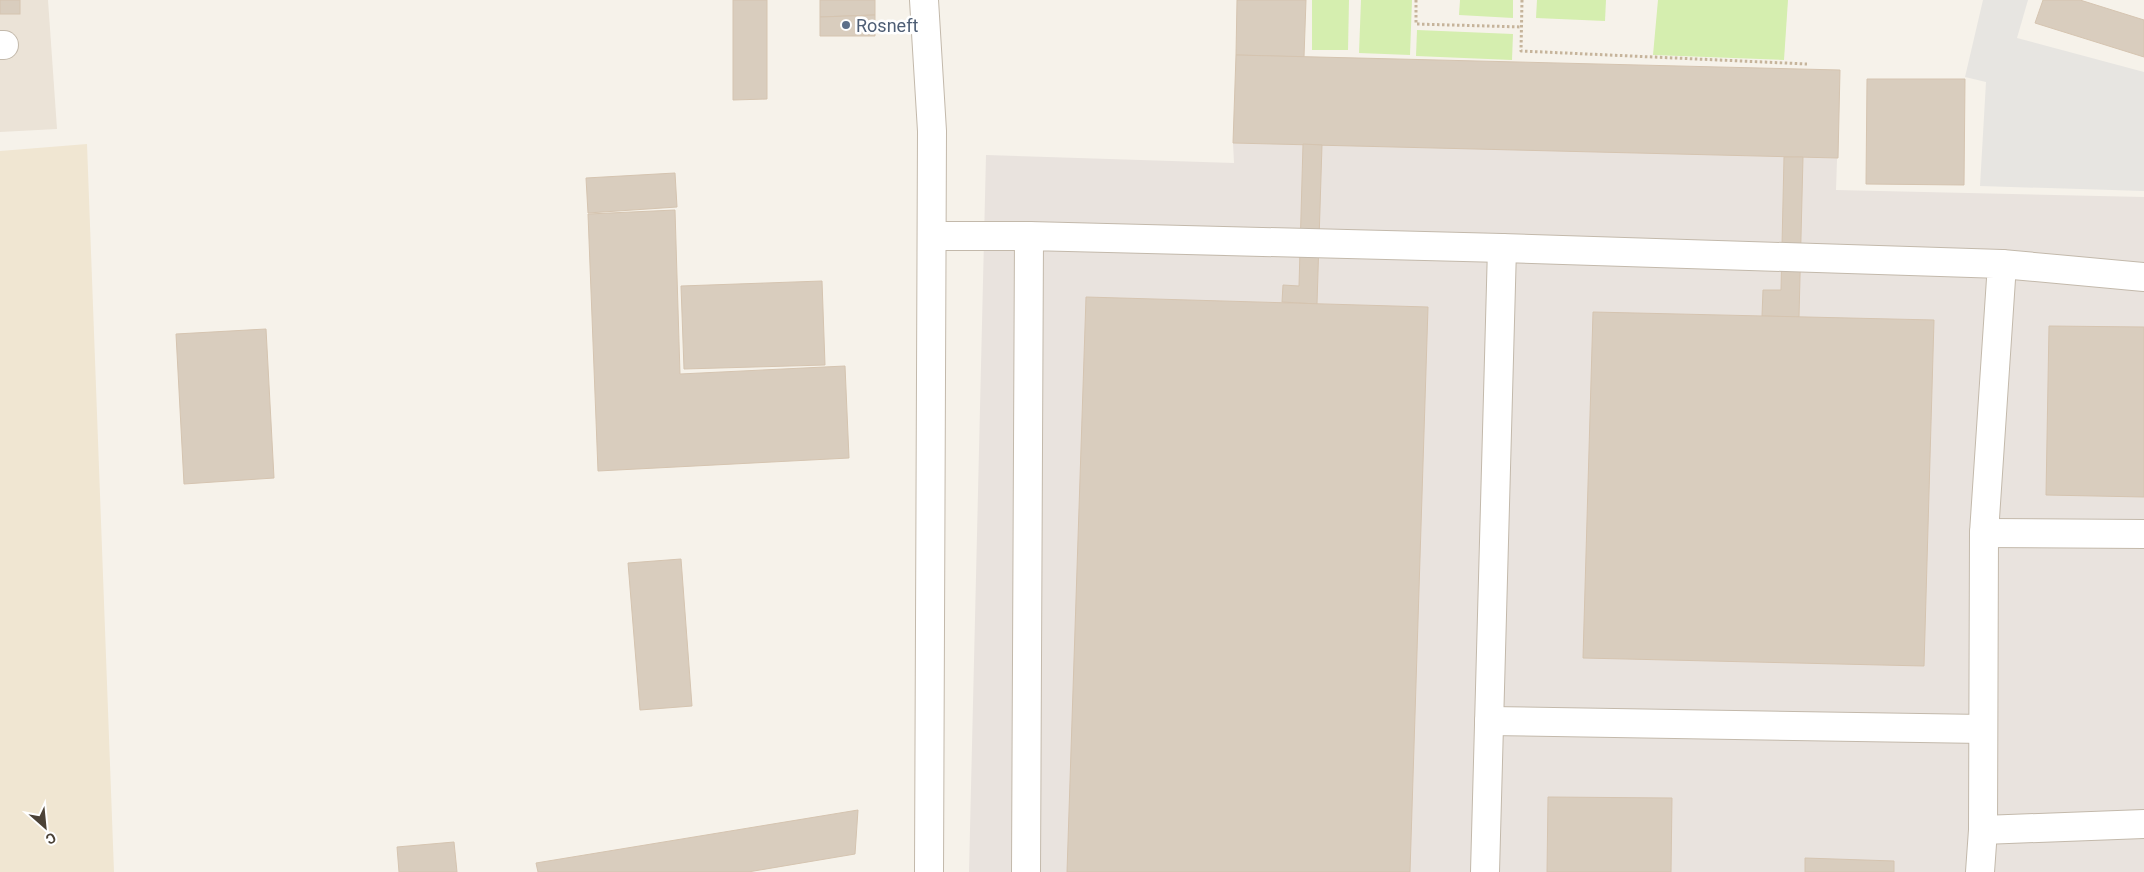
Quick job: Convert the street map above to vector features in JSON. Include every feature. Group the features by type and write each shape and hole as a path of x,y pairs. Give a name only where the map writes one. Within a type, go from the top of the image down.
{"street":[{"path":"924,0 932,131 929,872"},
{"path":"932,236 1029,236 1502,248 2002,264 2144,277"},
{"path":"1026,872 1029,236"},
{"path":"1485,872 1502,248"},
{"path":"1980,872 1983,830 1984,533 2002,264"},
{"path":"1984,533 2144,534"},
{"path":"1489,721 1983,729"},
{"path":"1983,830 2144,824"}],"path":[{"path":"1416,0 1416,24 1522,27"},
{"path":"1522,0 1521,51 1807,64"}],"shaded area":[{"path":"0,0 48,0 57,129 0,132"},
{"path":"1983,0 2028,0 2017,38 2144,72 2144,191 1980,186 1986,82 1965,77"},
{"path":"1840,70 1836,190 2144,197 2144,872 969,872 986,155 1234,163 1233,143 1443,148"},
{"path":"87,144 114,872 0,872 0,151"}],"green space":[{"path":"1312,0 1349,0 1348,50 1312,50"},
{"path":"1361,0 1412,0 1410,55 1359,53"},
{"path":"1460,0 1513,0 1513,18 1459,15"},
{"path":"1537,0 1606,0 1605,21 1536,18"},
{"path":"1658,0 1788,0 1784,60 1653,55"},
{"path":"1417,30 1513,34 1512,60 1416,56"}],"building":[{"path":"0,0 20,0 20,14 0,14"},
{"path":"733,0 767,0 767,99 733,100"},
{"path":"820,0 875,0 875,15 820,17"},
{"path":"1237,0 1306,0 1304,57 1236,55"},
{"path":"2043,0 2080,0 2144,20 2144,57 2035,23"},
{"path":"875,15 875,36 820,36 820,17"},
{"path":"1236,55 1840,70 1838,158 1233,143"},
{"path":"1867,79 1965,79 1964,185 1866,184"},
{"path":"1303,144 1322,145 1317,304 1282,302 1283,285 1299,286"},
{"path":"1784,157 1803,157 1799,317 1762,316 1763,290 1781,290"},
{"path":"675,173 677,207 588,213 586,178"},
{"path":"675,210 680,374 845,366 849,458 598,471 588,214"},
{"path":"822,281 825,365 684,369 681,286"},
{"path":"1086,297 1428,307 1410,872 1067,872"},
{"path":"1593,312 1934,320 1924,666 1583,658"},
{"path":"2049,326 2144,327 2144,497 2046,495"},
{"path":"266,329 274,478 184,484 176,334"},
{"path":"681,559 692,706 640,710 628,563"},
{"path":"1548,797 1672,798 1671,872 1547,872"},
{"path":"858,810 855,854 748,872 538,872 536,863"},
{"path":"454,842 457,872 399,872 397,847"},
{"path":"1805,858 1894,861 1894,872 1805,872"}],"place":[{"name":"Rosneft","path":"846,25"}]}
